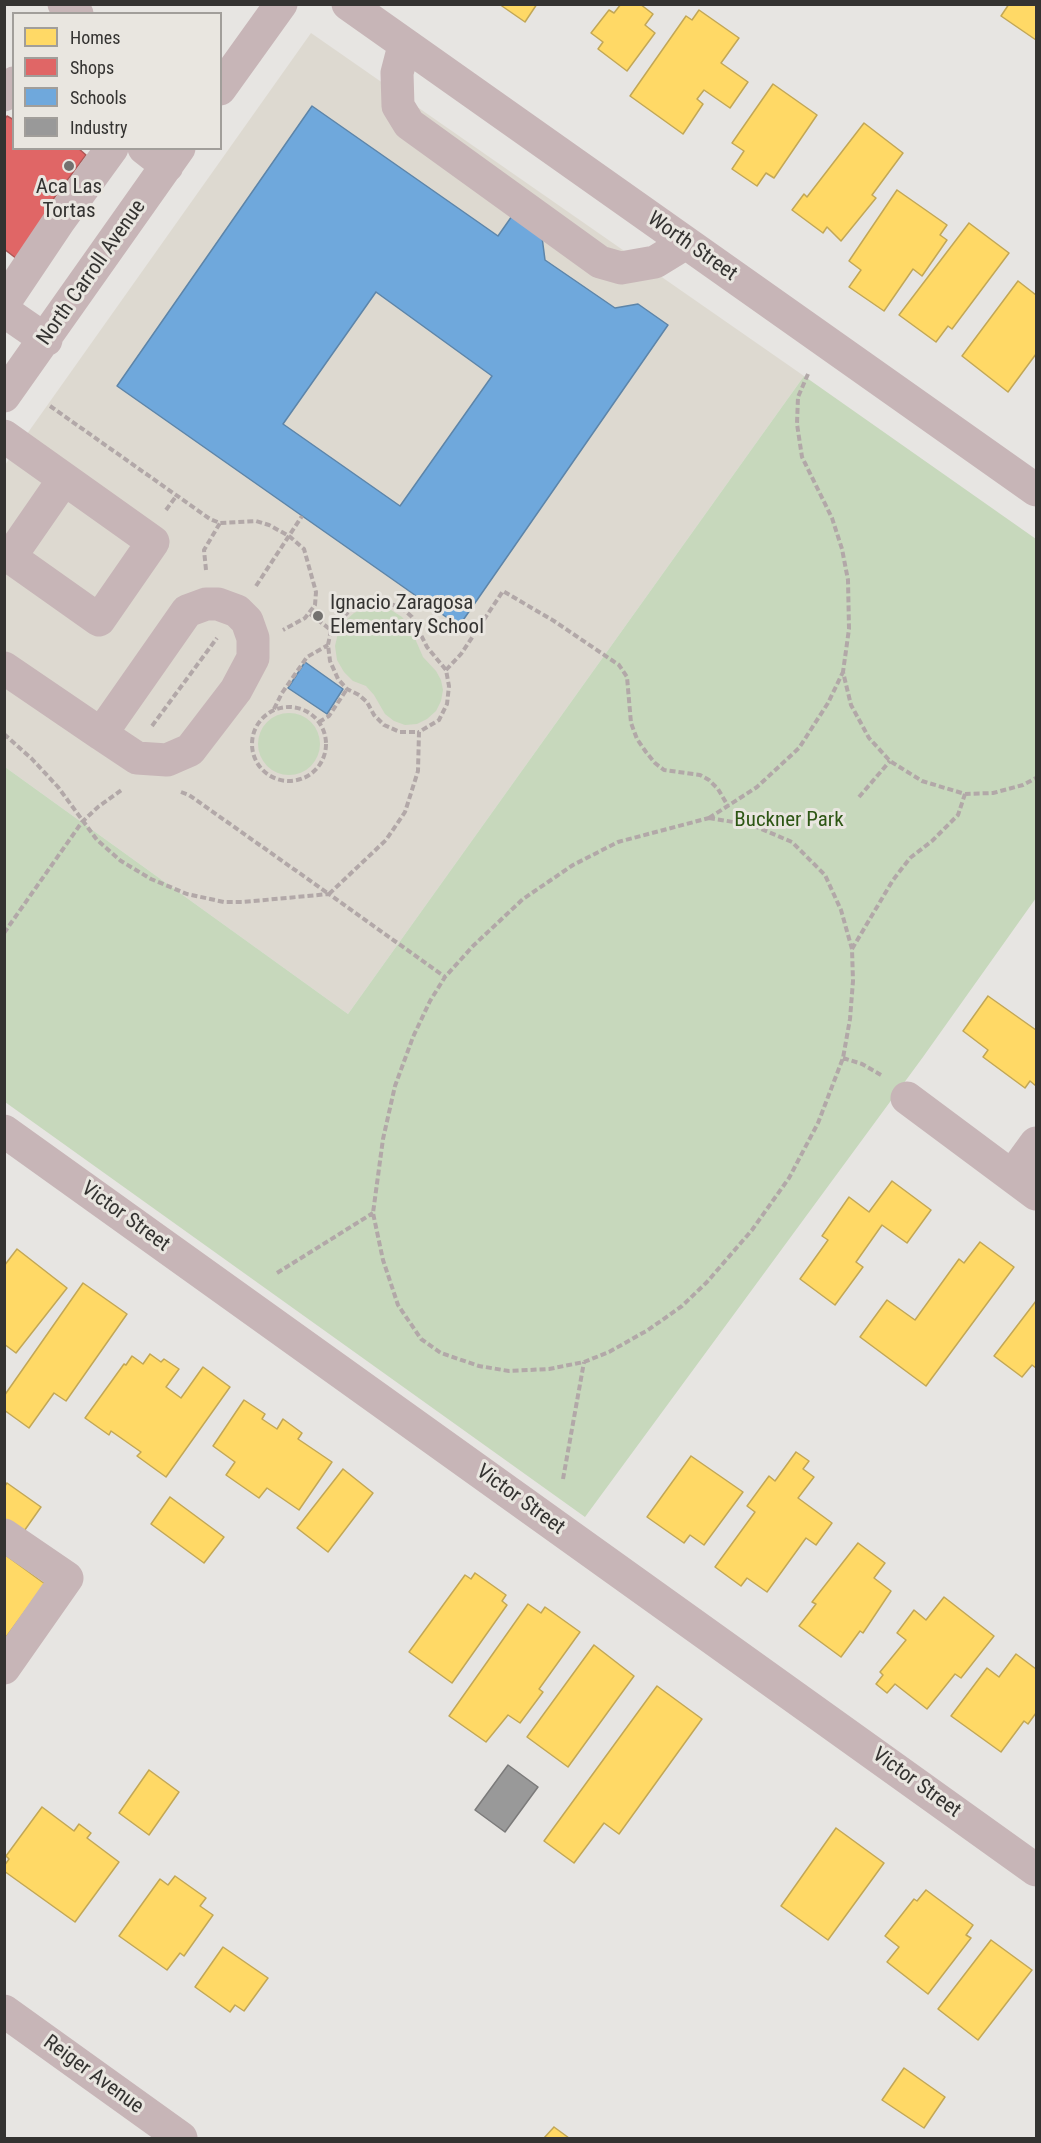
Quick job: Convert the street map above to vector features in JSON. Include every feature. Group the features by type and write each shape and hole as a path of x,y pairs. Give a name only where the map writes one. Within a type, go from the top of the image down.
{"street":[{"path":"222,86 281,4"},
{"name":"Worth Street","path":"348,4 404,46 1036,489"},
{"path":"404,46 397,73 398,106 409,124 600,262 621,268 655,262 686,243"},
{"path":"4,303 58,221 111,150"},
{"name":"North Carroll Avenue","path":"4,396 46,340 163,154"},
{"path":"4,311 46,340"},
{"path":"4,436 64,479"},
{"path":"4,668 136,759 166,759 189,750 236,690 252,658 254,638 247,621 237,610 218,604 206,604 187,611 101,734"},
{"path":"907,1098 1024,1185 1036,1143"},
{"name":"Victor Street","path":"4,1131 1036,1870"},
{"path":"4,1535 67,1578 4,1668"},
{"name":"Reiger Avenue","path":"4,2011 181,2139"}],"path":[{"path":"709,818 752,825 792,842 825,874 841,910 852,949 853,981 843,1058 818,1123 789,1178 752,1230 707,1282 682,1306 648,1330 609,1352 584,1362 549,1369 509,1371 479,1366 441,1353 421,1339 398,1305 383,1260 373,1213 383,1139 395,1086 413,1037 430,1001 445,977 472,946 523,899 573,865 618,842 709,818 757,787 799,748 828,704 843,672 849,629 848,580 843,549 832,518 802,457 797,424 798,397 808,374"},
{"path":"50,405 210,519 219,523 256,521 269,525 290,536 304,549 316,592 315,605 309,614 292,627 279,631"},
{"path":"253,591 302,516"},
{"path":"446,670 461,654 503,591 554,621 619,665 627,677 631,723 637,739 650,757 664,770 700,775 709,780 718,789 728,806"},
{"path":"377,601 401,607 412,617 427,647 446,670 449,686 447,704 440,720 419,732 400,732 384,725 374,715 368,702 359,694 347,689 338,679 330,661 328,645 331,630 354,606 365,602 377,601"},
{"path":"309,614 331,630"},
{"path":"148,732 224,629"},
{"path":"274,710 282,693 307,657 328,645"},
{"path":"843,672 851,705 869,738 890,761 922,781 965,794 993,793 1023,785 1036,778"},
{"path":"319,722 329,716 347,689"},
{"path":"286,706 310,713 319,722 324,733 326,745 324,756 318,767 299,780 287,781 265,772 257,763 253,752 252,740 256,727 263,717 274,710 286,706"},
{"path":"4,734 58,787 97,840 121,861 151,879 188,894 224,902 243,902 328,894 386,840 405,812 418,771 419,732"},
{"path":"859,797 890,761"},
{"path":"4,933 82,822 98,807 126,788"},
{"path":"178,792 189,795 445,977"},
{"path":"852,949 893,880 910,858 932,841 958,815 965,794"},
{"path":"843,1058 862,1064 881,1075"},
{"path":"277,1273 373,1213"},
{"path":"563,1479 584,1362"}],"shaded area":[{"name":"Ignacio Zaragosa Elementary School","path":"311,33 804,376 348,1014 5,767 5,465"}],"green space":[{"name":"Buckner Park","path":"804,376 1036,539 1036,898 923,1057 585,1517 5,1102 5,767 348,1014"},
{"path":"378,607 391,610 402,617 410,627 423,657 441,680 443,690 436,711 417,724 405,725 385,714 366,686 353,681 337,660 335,646 344,622 354,613 365,608"},
{"path":"289,713 306,718 311,722 315,727 320,744 315,761 311,766 306,770 289,775 272,770 267,766 263,761 258,744 263,727 267,722 272,718"}],"building: Homes":[{"path":"499,4 537,4 525,22"},
{"path":"621,4 640,4 653,14 645,25 655,33 627,71 598,49 603,42 591,33 609,10 614,13"},
{"path":"1009,4 1036,4 1036,40 1001,16"},
{"path":"699,10 739,38 721,63 748,82 730,108 704,90 697,99 703,104 683,134 630,96 686,16 692,20"},
{"path":"773,84 817,115 774,178 766,173 757,186 732,169 744,151 732,143"},
{"path":"864,123 903,153 872,195 876,198 841,241 827,227 823,233 792,210 804,194 807,197"},
{"path":"897,190 947,225 940,235 947,240 922,276 913,269 884,311 849,287 861,270 849,261"},
{"path":"969,223 1009,253 952,329 948,326 936,342 899,315"},
{"path":"1018,281 1036,295 1036,354 1008,392 962,356"},
{"path":"988,996 1036,1030 1036,1086 1030,1081 1025,1088 983,1057 988,1050 963,1031"},
{"path":"892,1181 931,1210 907,1243 882,1225 856,1262 863,1267 835,1305 800,1279 828,1240 822,1236 849,1197 869,1212"},
{"path":"980,1242 1014,1267 926,1386 860,1337 887,1300 915,1320 959,1259 964,1263"},
{"path":"17,1249 67,1288 16,1353 4,1344 4,1266"},
{"path":"83,1283 127,1314 66,1401 54,1393 29,1428 4,1410 4,1396"},
{"path":"1036,1301 1036,1368 1032,1365 1022,1377 994,1356"},
{"path":"150,1354 161,1362 164,1359 179,1369 166,1387 181,1398 203,1367 230,1387 166,1477 137,1456 141,1452 111,1431 109,1435 85,1418 132,1356 143,1364"},
{"path":"244,1400 265,1414 262,1419 277,1429 283,1419 302,1433 298,1439 332,1462 299,1510 267,1488 259,1498 226,1475 235,1462 213,1446"},
{"path":"796,1452 809,1461 803,1469 814,1477 798,1498 832,1523 816,1545 806,1538 767,1592 747,1578 741,1586 715,1567 755,1512 747,1506 769,1476 775,1481"},
{"path":"691,1456 743,1492 704,1545 690,1535 684,1543 647,1517"},
{"path":"343,1469 373,1493 328,1552 297,1528"},
{"path":"7,1483 41,1507 22,1534 4,1522 4,1487"},
{"path":"170,1497 224,1537 204,1563 151,1524"},
{"path":"858,1543 885,1563 874,1578 891,1591 863,1633 860,1631 841,1657 799,1626 816,1604 812,1602"},
{"path":"4,1554 45,1584 4,1640"},
{"path":"475,1573 506,1595 502,1601 507,1605 452,1683 409,1652 465,1575 471,1579"},
{"path":"944,1597 994,1636 961,1678 955,1674 927,1709 895,1684 887,1693 876,1684 883,1675 880,1672 906,1640 897,1633 914,1610 926,1620"},
{"path":"528,1604 541,1613 545,1607 580,1632 539,1689 543,1692 520,1723 508,1715 486,1742 449,1716"},
{"path":"594,1645 634,1676 568,1767 527,1737"},
{"path":"1016,1654 1036,1669 1036,1713 1028,1724 1024,1721 1001,1752 951,1716 987,1668 999,1677"},
{"path":"657,1686 702,1719 619,1834 604,1823 574,1863 544,1841"},
{"path":"149,1770 179,1792 149,1835 119,1813"},
{"path":"42,1807 74,1831 79,1824 91,1833 87,1838 119,1862 75,1922 4,1871 4,1866 9,1859 6,1856"},
{"path":"836,1828 884,1863 828,1940 781,1906"},
{"path":"175,1876 206,1898 200,1906 213,1915 184,1956 180,1953 167,1970 119,1936 160,1879 168,1885"},
{"path":"926,1890 973,1925 966,1935 971,1938 928,1994 887,1962 899,1947 885,1936 914,1899 917,1901"},
{"path":"991,1940 1032,1970 978,2040 938,2009"},
{"path":"223,1947 268,1978 244,2011 235,2005 230,2012 195,1987"},
{"path":"904,2068 945,2097 924,2128 882,2100"},
{"path":"554,2127 569,2138 544,2138"}],"building: Shops":[{"path":"7,116 12,119 12,150 80,150 86,155 49,205 54,208 17,259 4,249 4,120"}],"building: Schools":[{"path":"312,106 498,236 512,216 542,237 545,260 615,308 638,304 668,325 459,626 117,386","holes":["376,292 492,376 400,506 283,424"]},
{"path":"305,662 343,689 327,714 288,688"}],"building: Industry":[{"path":"508,1765 538,1787 505,1832 475,1810"}],"place":[{"name":"Aca Las Tortas","path":"69,166"},
{"name":"Ignacio Zaragosa Elementary School","path":"318,616"}]}
